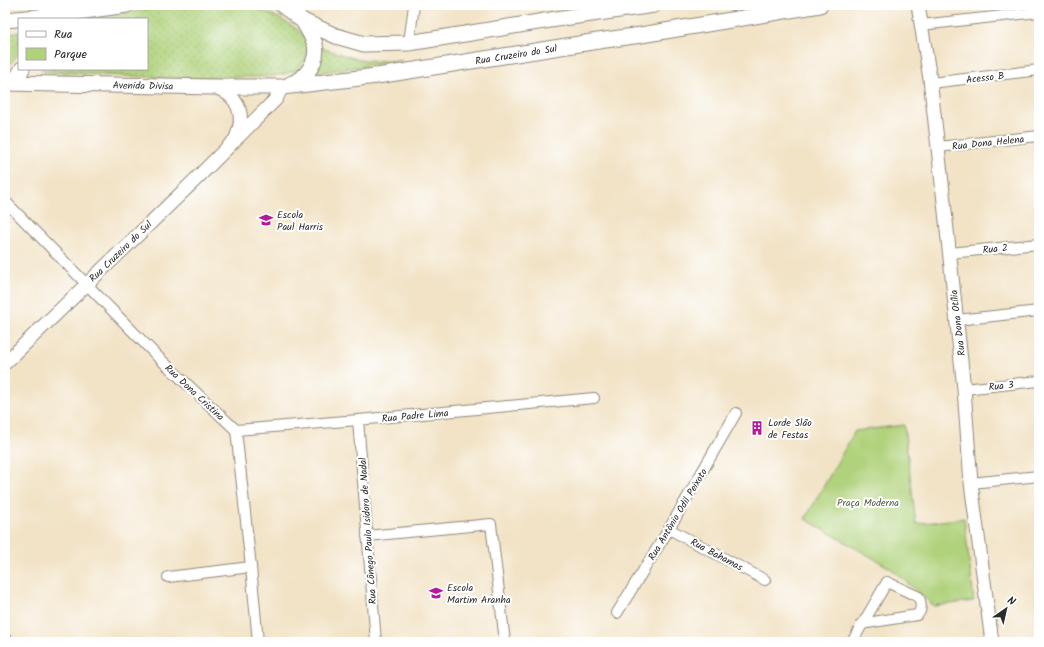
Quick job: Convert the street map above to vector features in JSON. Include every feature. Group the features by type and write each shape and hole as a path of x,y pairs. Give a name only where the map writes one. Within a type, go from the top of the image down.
{"main road":[{"path":"5,20 47,13 127,5"},
{"path":"282,5 303,21 336,36 364,44 409,44 563,18 654,5"},
{"name":"Rua Cruzeiro do Sul","path":"282,87 377,76 641,35 820,5"},
{"path":"282,87 294,83 303,77 311,68 315,57 315,45 303,21"},
{"name":"Avenida Divisa","path":"12,81 215,87 282,87"}],"street":[{"path":"409,44 414,5"},
{"name":"Rua Dona Otília","path":"918,5 931,83 964,389 971,483 992,642"},
{"path":"921,25 1039,12"},
{"name":"Acesso B","path":"931,83 1039,70"},
{"name":"Rua Cruzeiro do Sul","path":"215,87 225,91 234,100 239,108 241,119 240,129 235,140"},
{"name":"Rua Cruzeiro do Sul","path":"5,362 235,140 276,99 282,87"},
{"name":"Rua Dona Helena","path":"938,147 1039,136"},
{"name":"Rua Dona Cristina","path":"5,201 157,356 236,430"},
{"name":"Rua 2","path":"950,253 1039,244"},
{"path":"957,320 1039,311"},
{"name":"Rua 3","path":"964,389 1039,381"},
{"name":"Rua Padre Lima","path":"236,430 594,398"},
{"name":"Rua Antônio Odil Peixoto","path":"617,613 669,529 736,413"},
{"name":"Rua Cônego Paulo Isidoro de Nadal","path":"358,420 376,642"},
{"path":"236,430 252,567 258,642"},
{"path":"971,483 1039,476"},
{"path":"367,536 491,524 505,642"},
{"name":"Rua Bahamas","path":"669,529 765,580"},
{"path":"168,577 252,567"},
{"path":"852,642 861,624 887,582 918,597 920,602 920,611 918,615 861,624"}],"green space":[{"path":"182,5 247,6 276,17 297,29 306,40 307,53 302,65 294,71 284,74 259,77 142,77 45,72 42,70 148,70 148,18 84,18"},
{"path":"18,32 18,55 5,69 5,34"},
{"path":"321,48 360,60 402,61 315,73"},
{"name":"Praça Moderna","path":"904,425 916,524 964,518 974,601 934,606 890,568 805,519 855,431"}],"place":[{"name":"Escola Paul Harris","path":"266,220"},
{"name":"Lorde Slão de Festas","path":"757,428"},
{"name":"Escola Martim Aranha","path":"436,593"}]}
